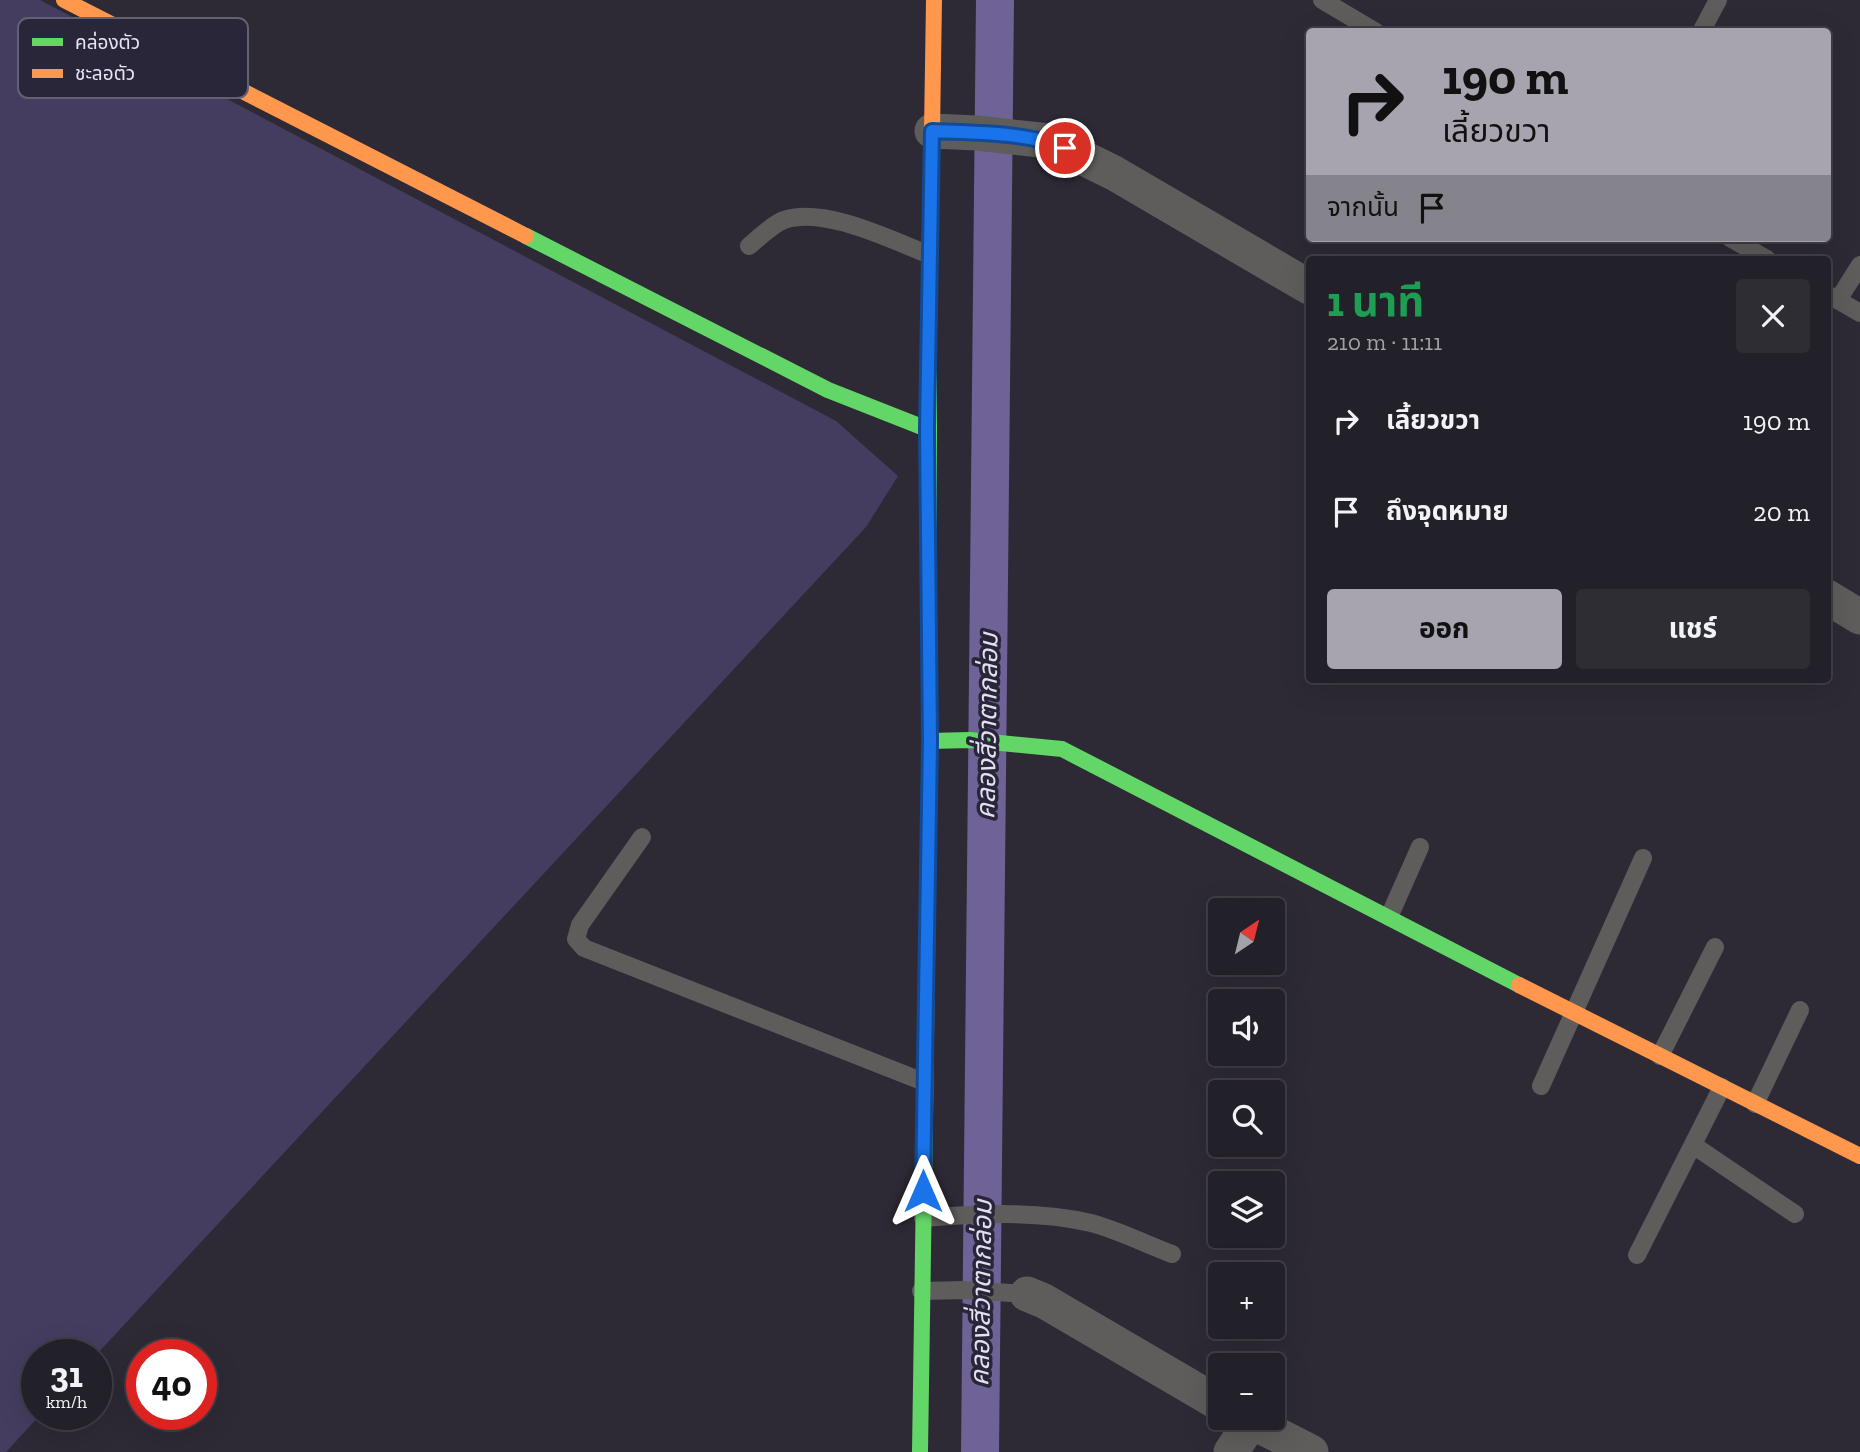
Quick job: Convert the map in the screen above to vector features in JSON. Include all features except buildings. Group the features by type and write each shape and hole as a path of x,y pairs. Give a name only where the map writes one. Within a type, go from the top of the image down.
{"street":[{"path":"64,0 99,18"},
{"path":"919,1452 930,741 927,429 934,0"},
{"path":"248,94 828,390 927,429"},
{"path":"932,131 1049,141 1114,173 1306,286"},
{"path":"1831,599 1860,617"},
{"path":"930,741 970,740 1062,749 1576,1014 1860,1156"},
{"path":"1027,1294 1044,1301 1208,1397"},
{"path":"1231,1452 1242,1430"},
{"path":"1267,1430 1311,1452"}],"lane":[{"path":"1322,0 1369,28"},
{"path":"1703,28 1718,0"},
{"path":"749,246 780,221 801,215 834,219 930,255"},
{"path":"1737,242 1762,256"},
{"path":"1860,265 1832,297 1860,313"},
{"path":"642,836 580,925 576,939 584,948 924,1083"},
{"path":"1389,918 1420,847"},
{"path":"1541,1086 1576,1014 1643,858"},
{"path":"1660,1056 1715,947"},
{"path":"1755,1104 1800,1010"},
{"path":"1637,1255 1722,1087"},
{"path":"1693,1145 1795,1214"},
{"path":"923,1218 972,1214 1055,1216 1093,1224 1172,1254"},
{"path":"921,1291 965,1290 1027,1294"}],"shaded area":[{"path":"0,0 40,0 74,18 18,18 18,98 225,98 836,421 898,476 866,527 111,1339 21,1339 21,1430 26,1430 6,1452 0,1452"}],"waterway":[{"name":"คลองสี่วาตากล่อม","path":"980,1452 995,0"}],"traffic: fast":[{"path":"526,236 828,390 927,429"},
{"path":"929,328 929,803"},
{"path":"930,741 970,740 1062,749 1519,985"},
{"path":"920,1452 925,1118"}],"traffic: slow":[{"path":"64,0 99,18"},
{"path":"929,328 934,0"},
{"path":"248,94 526,236"},
{"path":"925,1118 929,803"},
{"path":"1519,985 1860,1156"}],"route":[{"path":"923,1191 930,741 927,429 932,131 1049,141 1065,148"}]}
